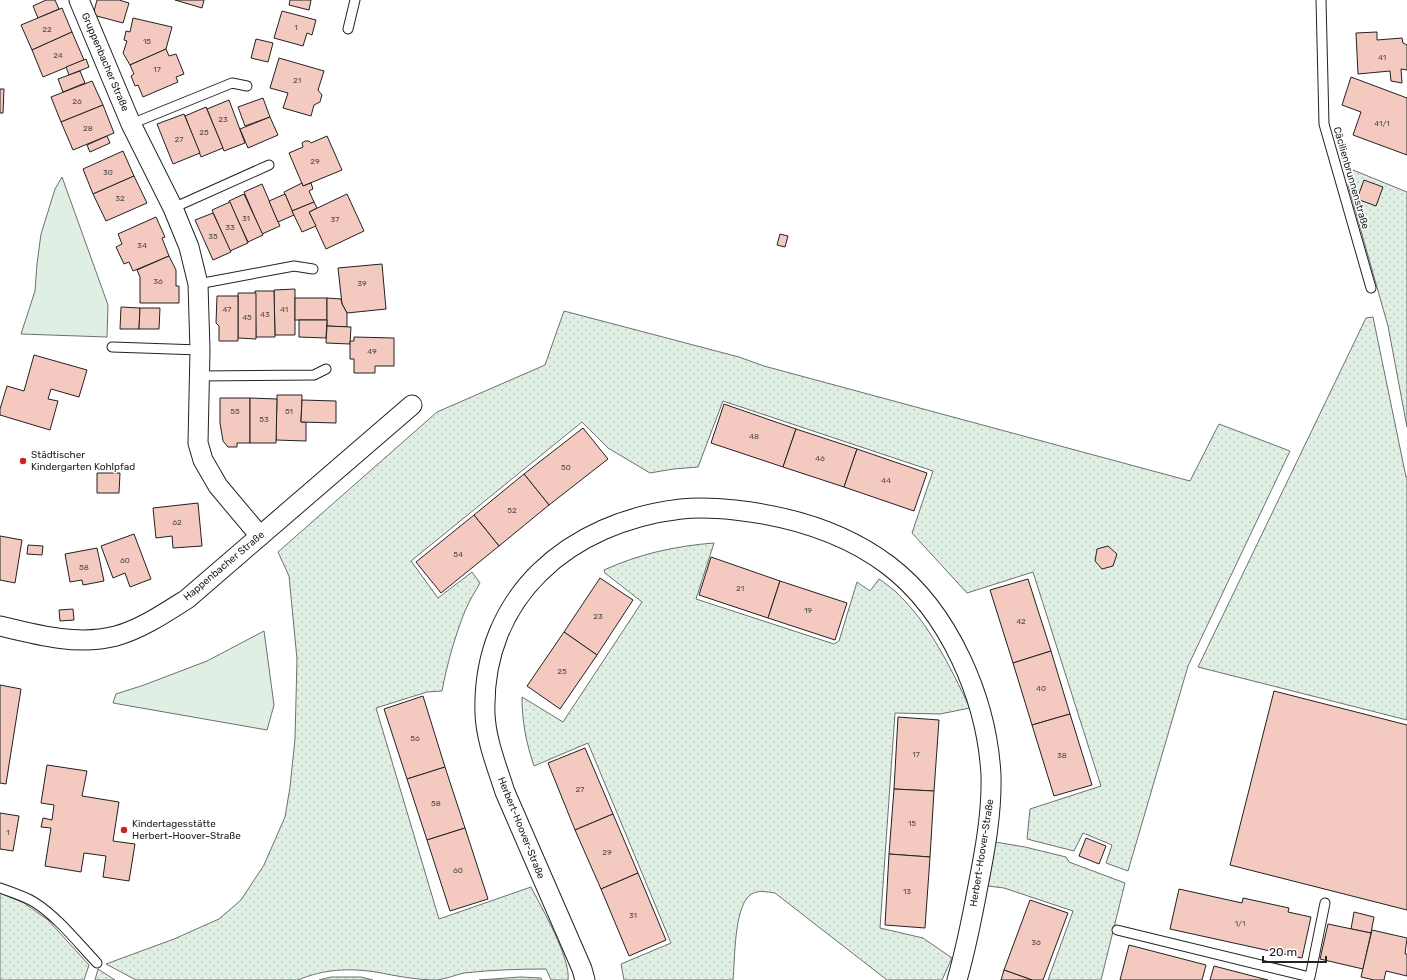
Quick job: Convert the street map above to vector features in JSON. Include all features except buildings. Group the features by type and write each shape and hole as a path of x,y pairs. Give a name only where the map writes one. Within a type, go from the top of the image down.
{"street":[{"name":"Gruppenbacher Straße","path":"79,0 131,124 173,208 189,247 198,284 200,350 198,443 203,460 218,486 260,536"},
{"name":"Happenbacher Straße","path":"0,626 34,634 95,640 117,635 150,621 187,599 412,405"},
{"name":"Herbert-Hoover-Straße","path":"585,980 582,969 505,792 489,737 485,717 487,674 497,637 506,616 530,582 566,550 606,528 646,516 680,509 695,508 718,509 772,516 823,530 847,541 870,553 899,574 948,633 970,679 978,706 988,746 991,800 981,870 968,936 957,980"}],"lane":[{"path":"348,29 355,0"},
{"name":"Cäcilienbrunnenstraße","path":"1321,0 1324,124 1371,288"},
{"name":"Gruppenbacher Straße","path":"131,124 232,83 247,86"},
{"path":"173,208 269,165"},
{"path":"198,284 294,266 313,269"},
{"path":"112,348 200,350"},
{"path":"199,376 314,375 326,369"},
{"path":"0,888 34,902 47,912 66,930 97,964"},
{"path":"1117,930 1310,977 1325,903"}],"green space":[{"path":"1353,170 1407,192 1407,427 1388,326 1348,185"},
{"path":"62,177 108,305 107,337 21,334 35,291 41,234 55,189"},
{"path":"564,311 739,357 764,366 1190,481 1219,424 1290,451 1188,666 1128,871 1106,863 1112,845 1083,833 1074,851 1027,839 1030,809 1101,786 1033,572 967,593 912,533 933,471 723,401 698,467 650,473 608,448 582,422 411,561 438,598 472,572 480,583 470,600 458,630 442,691 427,692 376,708 439,919 531,887 560,946 568,971 568,980 551,980 546,969 464,973 437,980 414,979 366,971 337,970 308,976 298,980 136,980 106,964 174,939 219,919 241,900 264,865 285,817 295,739 297,659 289,576 278,552 437,412 545,365"},
{"path":"1373,317 1406,477 1407,476 1407,720 1198,667 1366,318"},
{"path":"714,543 696,599 834,644 839,641 857,582 870,591 879,579 896,592 919,618 929,632 955,677 970,708 940,714 895,713 880,928 923,938 952,958 942,980 887,980 775,893 755,892 749,896 740,912 736,935 733,980 624,980 621,964 671,943 588,743 534,766 525,732 522,697 563,722 642,602 605,573 604,570 644,555 685,546"},
{"path":"264,631 274,705 267,730 113,703 116,694 207,661"},
{"path":"995,842 1025,847 1066,857 1069,862 1125,883 1101,980 1048,980 1073,911 1004,888 988,886"},
{"path":"0,893 24,903 48,920 89,965 84,980 0,980"},
{"path":"98,969 115,980 95,980"},
{"path":"331,977 361,977 373,980 319,980"},
{"path":"520,977 541,978 542,980 479,980"}],"place":[{"name":"Städtischer Kindergarten Kohlpfad","path":"23,461"},
{"name":"Kindertagesstätte Herbert-Hoover-Straße","path":"124,830"}]}
